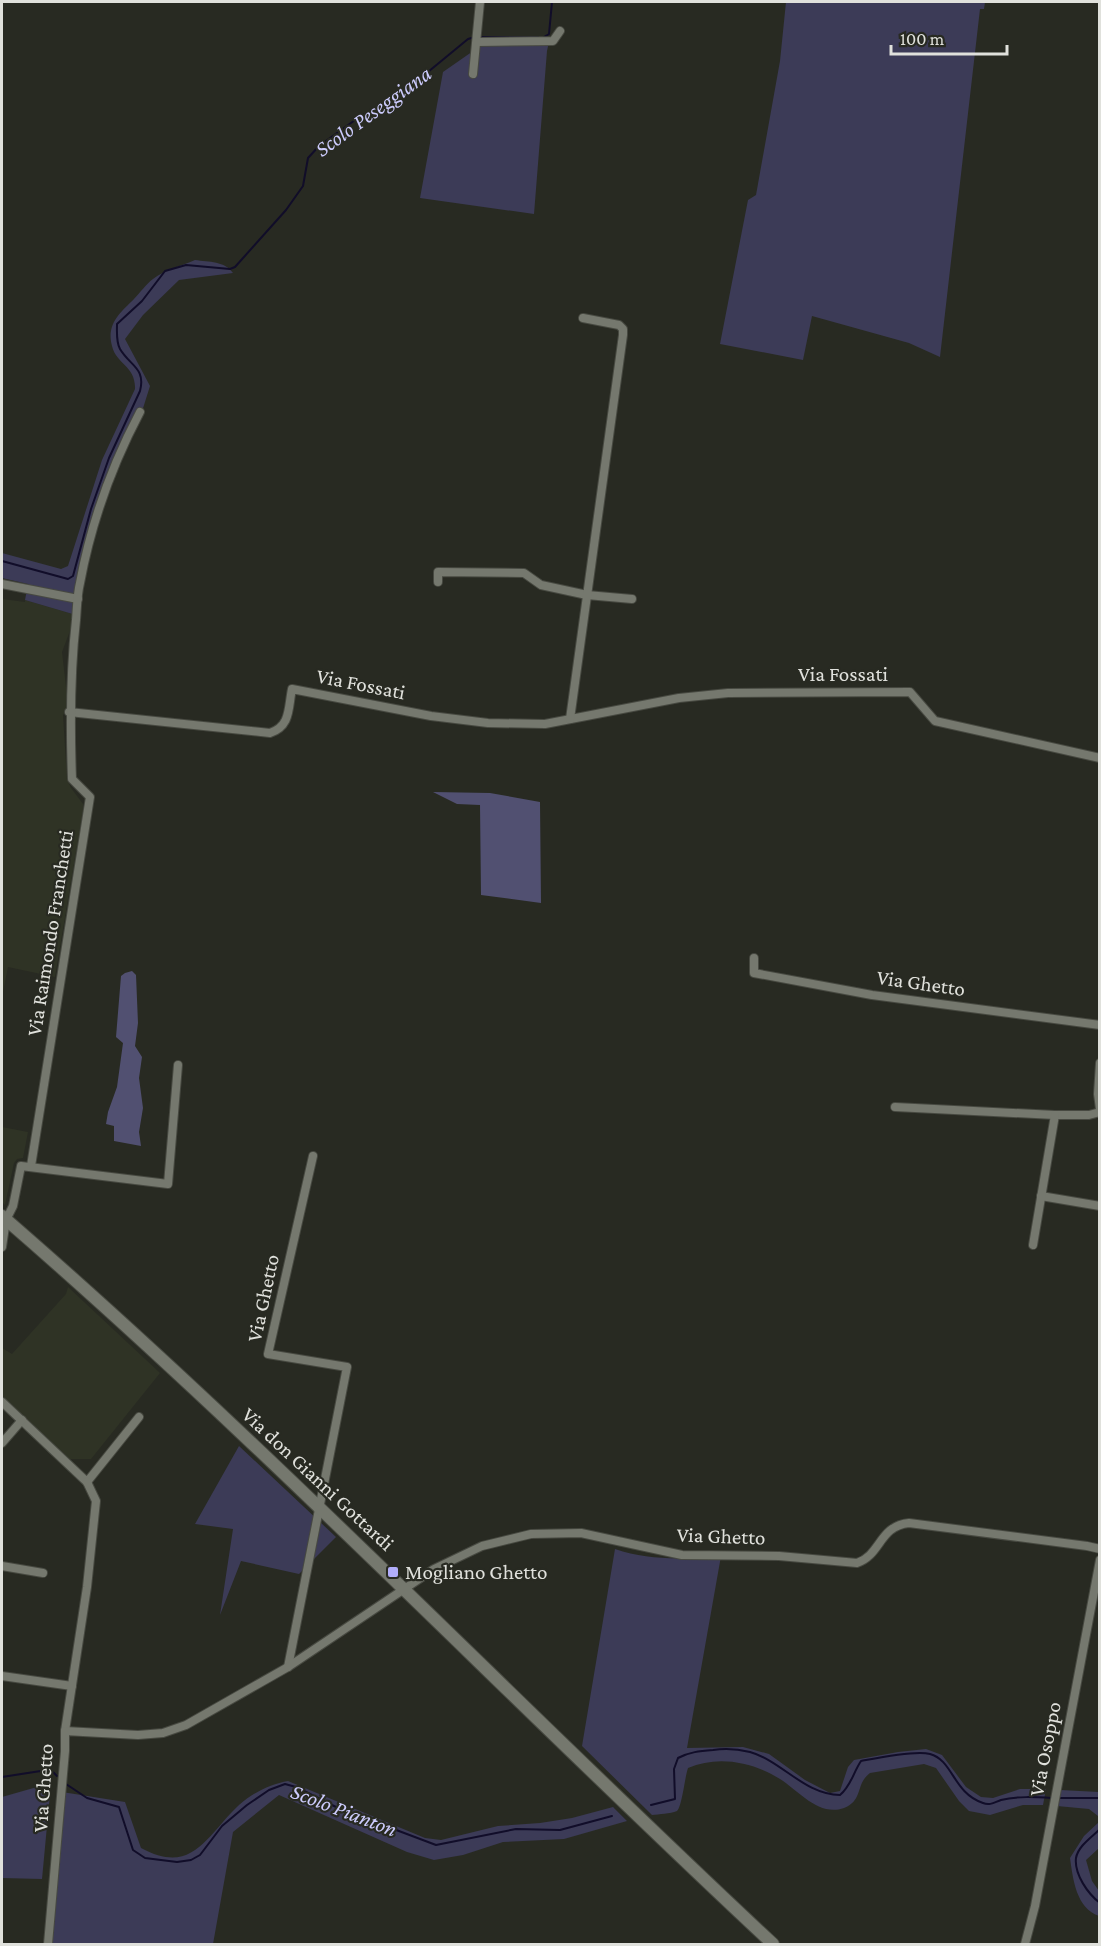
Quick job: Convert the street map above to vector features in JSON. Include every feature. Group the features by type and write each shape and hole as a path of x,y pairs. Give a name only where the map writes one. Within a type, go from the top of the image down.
{"main road":[{"name":"Via don Gianni Gottardi","path":"4,1218 176,1372 773,1944"},
{"name":"Via don Gianni Gottardi","path":"725,1900 766,1944"}],"street":[{"path":"472,74 480,2"},
{"path":"477,38 553,41 560,31"},
{"path":"570,719 623,335 623,329 619,325 583,318"},
{"path":"69,712 79,585 98,511 122,446 141,412"},
{"path":"438,582 438,572 524,573 541,585 587,595 632,599"},
{"path":"2,584 78,599"},
{"name":"Via Fossati","path":"69,712 270,733 281,730 286,723 292,689 431,716 488,723 545,724 679,698 728,693 910,692 935,721 1100,758"},
{"name":"Via Raimondo Franchetti","path":"4,1218 13,1206 21,1166 31,1166 90,797 72,779 69,712"},
{"name":"Via Ghetto","path":"754,958 754,973 872,995 1100,1025"},
{"path":"895,1107 1089,1115 1100,1111 1098,1094 1100,1063"},
{"path":"31,1166 168,1184 178,1065"},
{"path":"1033,1245 1055,1115"},
{"name":"Via Ghetto","path":"288,1667 347,1367 268,1354 313,1156"},
{"path":"1041,1196 1100,1206"},
{"path":"2,1247 4,1218"},
{"path":"2,1402 87,1482 96,1501 87,1587 65,1731"},
{"path":"87,1482 139,1417"},
{"path":"2,1443 22,1420"},
{"name":"Via Ghetto","path":"48,1944 65,1731 138,1736 163,1733 186,1725 288,1667 434,1569 482,1546 531,1534 581,1533 682,1555 780,1556 857,1563 865,1560 896,1525 909,1523 1100,1550"},
{"name":"Via Osoppo","path":"1025,1944 1035,1905 1100,1560"},
{"path":"2,1566 43,1573"},
{"path":"2,1676 72,1686"}],"shaded area":[{"path":"786,2 985,2 984,9 980,9 940,357 909,343 812,316 803,360 720,344 748,200 756,195 780,61"},
{"path":"477,42 549,42 534,214 420,198 443,72 476,49"},
{"path":"195,260 221,264 233,273 179,280 143,315 125,339 150,386 139,421 102,499 76,615 25,600 28,584 2,578 2,553 61,569 68,566 102,460 135,389 132,375 117,357 112,346 111,331 116,319 153,279"},
{"path":"2,599 25,602 25,600 76,615 62,652 68,704 68,709 63,715 67,779 83,804 83,810 55,977 8,967 2,997"},
{"path":"433,792 490,793 540,802 541,903 481,895 480,805 457,804"},
{"path":"132,971 136,975 138,1023 135,1046 142,1057 139,1078 143,1108 139,1132 141,1146 114,1141 114,1126 106,1124 117,1087 123,1043 116,1037 121,976"},
{"path":"2,1127 28,1132 23,1158 17,1159 14,1163 5,1205 2,1202"},
{"path":"68,1287 160,1373 91,1459 70,1459 2,1396 2,1348 12,1354 66,1294"},
{"path":"239,1446 336,1537 299,1574 241,1561 220,1615 233,1529 195,1524"},
{"path":"615,1549 654,1557 721,1556 687,1748 743,1747 769,1754 805,1780 830,1793 840,1791 848,1767 854,1760 926,1749 942,1755 966,1787 981,1797 993,1798 1020,1789 1046,1789 1043,1805 1023,1805 990,1815 969,1811 959,1801 936,1768 924,1764 870,1773 865,1777 857,1796 850,1805 835,1810 826,1809 810,1801 770,1773 747,1765 723,1761 688,1768 677,1811 652,1815 582,1746"},
{"path":"288,1781 425,1838 441,1840 498,1826 572,1818 613,1807 627,1821 564,1839 503,1842 463,1855 434,1860 407,1852 279,1795 233,1832 213,1944 48,1944 62,1792 125,1802 141,1848 159,1855 174,1857 186,1855 197,1849 239,1805 256,1793"},
{"path":"51,1783 42,1879 2,1878 2,1797"},
{"path":"1060,1790 1099,1792 1099,1822 1098,1816 1089,1809 1057,1806"},
{"path":"1099,1822 1099,1848 1086,1860 1092,1881 1099,1891 1099,1916 1085,1907 1077,1892 1070,1858 1084,1836"}],"waterway":[{"name":"Scolo Peseggiana","path":"544,37 549,34 552,2"},
{"name":"Scolo Peseggiana","path":"2,561 68,579 73,576 91,509 109,458 140,391 141,377 119,346 117,324 142,301 165,271 186,265 230,269 235,267 286,210 303,186 308,158 319,146 362,115 383,109 468,39 475,37"},
{"name":"Scolo Peseggiana","path":"481,37 538,37"},
{"name":"Scolo Pianton","path":"651,1805 675,1799 674,1769 678,1758 686,1754 718,1749 745,1751 762,1756 805,1784 827,1794 840,1795 861,1761 923,1753 938,1757 965,1792 983,1803 990,1804 1020,1797 1052,1798"},
{"name":"Scolo Pianton","path":"2,1777 47,1770 57,1776"},
{"name":"Scolo Pianton","path":"66,1784 87,1798 119,1807 133,1850 145,1858 177,1862 191,1860 200,1855 222,1826 247,1805 269,1790 285,1784 296,1787 338,1808 436,1845 516,1829 560,1830 612,1816"},
{"name":"Scolo Pianton","path":"1058,1798 1100,1798"},
{"name":"Scolo Pianton","path":"1100,1829 1079,1850 1076,1858 1077,1871 1083,1883 1100,1903"}],"place":[{"name":"Mogliano Ghetto","path":"393,1572"}]}
